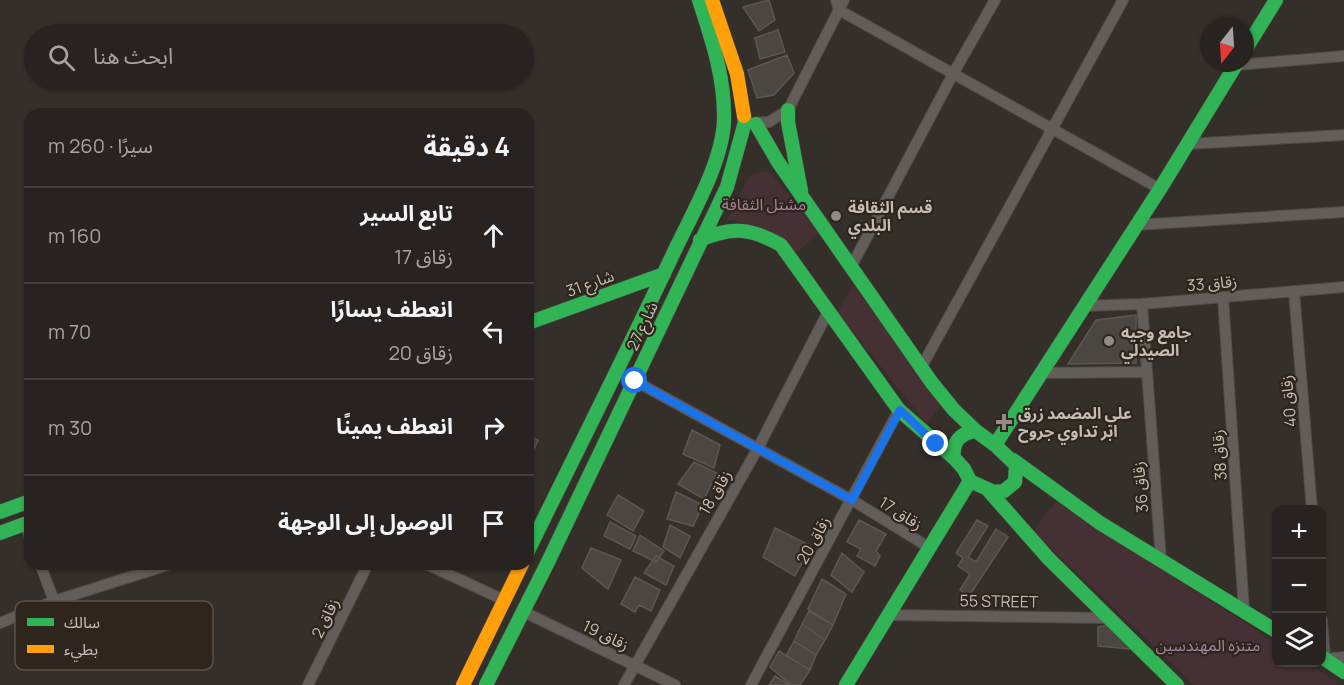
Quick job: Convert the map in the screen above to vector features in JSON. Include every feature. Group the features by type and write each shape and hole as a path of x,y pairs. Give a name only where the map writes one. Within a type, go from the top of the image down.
{"street":[{"name":"شارع 27","path":"534,539 664,274 707,182 717,154 724,122 723,94 719,63 699,0"},
{"name":"شارع 27","path":"486,685 524,612 727,187 751,123 712,0"},
{"path":"851,267 953,74 995,0"},
{"path":"922,366 1123,0"},
{"path":"1254,35 1276,0"},
{"path":"801,194 788,122 788,110 840,3 953,74 1160,189"},
{"path":"1254,63 1344,56"},
{"path":"995,445 1160,189 1231,72"},
{"path":"751,123 770,122 788,110"},
{"path":"751,123 944,399 976,431 1049,488 1272,629"},
{"path":"1187,144 1344,135"},
{"path":"1135,225 1344,212"},
{"path":"700,240 714,233 743,229 757,232 781,245 900,410 928,438 954,458 964,469 970,481 989,491 1049,559 1177,685"},
{"name":"شارع 31","path":"534,321 664,274"},
{"name":"زقاق 33","path":"1083,306 1142,304 1344,287"},
{"name":"زقاق 40","path":"1294,291 1312,505"},
{"name":"زقاق 38","path":"1224,297 1244,612"},
{"name":"زقاق 36","path":"1142,304 1161,560"},
{"name":"زقاق 18","path":"624,685 758,447 828,312"},
{"path":"1042,373 1146,372"},
{"name":"زقاق 17","path":"635,381 852,500 930,548"},
{"name":"زقاق 20","path":"751,685 900,410"},
{"path":"954,458 956,441 964,433 976,431"},
{"path":"578,447 598,456"},
{"path":"1013,460 1017,470 1013,505 1017,524"},
{"path":"846,685 970,481"},
{"path":"989,491 1004,491 1014,484 1049,488"},
{"path":"0,512 24,503"},
{"path":"0,532 24,524"},
{"path":"42,570 54,601"},
{"path":"57,601 153,570"},
{"name":"زقاق 2","path":"308,685 365,570"},
{"path":"439,570 504,600"},
{"path":"463,685 519,570"},
{"name":"زقاق 19","path":"524,612 675,685"},
{"name":"55 STREET","path":"889,615 1108,618"},
{"path":"0,622 15,616"},
{"path":"1326,658 1344,657"},
{"path":"1326,660 1344,672"}],"green space":[{"name":"مشتل الثقافة","path":"764,171 770,172 820,232 795,254 782,239 734,220 727,220 750,175"},
{"path":"854,285 942,404 927,424 837,312"},
{"name":"متنزه المهندسين","path":"1056,501 1272,640 1272,667 1312,667 1341,685 1194,685 1033,531"}],"building":[{"path":"769,0 775,20 759,31 743,7"},
{"path":"778,30 785,52 760,59 755,38"},
{"path":"787,55 794,73 774,95 757,98 748,70"},
{"name":"جامع وجيه الصيدلي","path":"1136,315 1136,363 1068,364 1096,320"},
{"path":"692,430 720,445 714,468 683,454"},
{"path":"694,462 717,473 704,499 678,484"},
{"path":"676,492 703,505 693,526 667,519"},
{"path":"618,495 644,511 633,531 607,515"},
{"path":"859,520 886,534 876,551 880,556 875,566 857,556 861,549 847,542"},
{"path":"977,520 988,526 968,557 976,562 996,529 1008,537 969,596 960,590 970,574 958,566 963,558 956,553"},
{"path":"610,522 636,536 630,549 604,536"},
{"path":"670,525 690,536 680,558 663,547"},
{"path":"775,528 811,546 795,576 763,557"},
{"path":"640,535 664,551 656,562 633,551"},
{"path":"591,548 621,560 608,589 582,568"},
{"path":"842,553 864,572 852,592 831,575"},
{"path":"656,556 674,566 666,585 644,573"},
{"path":"635,577 660,590 651,611 639,605 635,612 621,604"},
{"path":"822,579 846,594 833,625 808,609"},
{"path":"809,611 833,625 825,640 802,624"},
{"path":"802,624 825,640 816,655 794,641"},
{"path":"1108,625 1131,649 1098,646 1098,627"},
{"path":"794,641 816,655 810,670 786,656"},
{"path":"779,651 810,670 800,685 791,685 770,667"},
{"path":"775,676 789,685 769,685"}],"traffic: fast":[{"path":"534,539 697,204 718,153 724,120 724,104 713,44 699,0"},
{"path":"1254,35 1276,0"},
{"path":"995,445 1160,189 1232,72"},
{"path":"788,110 788,122 801,191"},
{"path":"486,685 548,562 727,187 745,122 744,116"},
{"path":"756,124 778,162 932,383 954,410 976,431"},
{"path":"700,240 722,232 741,231 760,235 781,245 899,410 954,458 964,469 970,481 994,492 1004,491 1015,482 1016,465 976,431 958,439 954,447 954,458"},
{"path":"534,321 664,274"},
{"path":"1013,460 1100,523 1272,629"},
{"path":"846,685 970,481"},
{"path":"989,491 1049,559 1177,685"},
{"path":"0,512 24,503"},
{"path":"0,533 24,524"},
{"path":"1326,660 1344,672"}],"traffic: slow":[{"path":"712,0 737,74 744,116"},
{"path":"463,685 519,570"}],"place":[{"name":"قسم الثقافة البلدي","path":"836,216"},
{"name":"جامع وجيه الصيدلي","path":"1109,341"},
{"name":"علي المضمد زرق ابر تداوي جروح","path":"1004,422"}],"route":[{"path":"635,381 852,500 900,410 936,444"}]}
